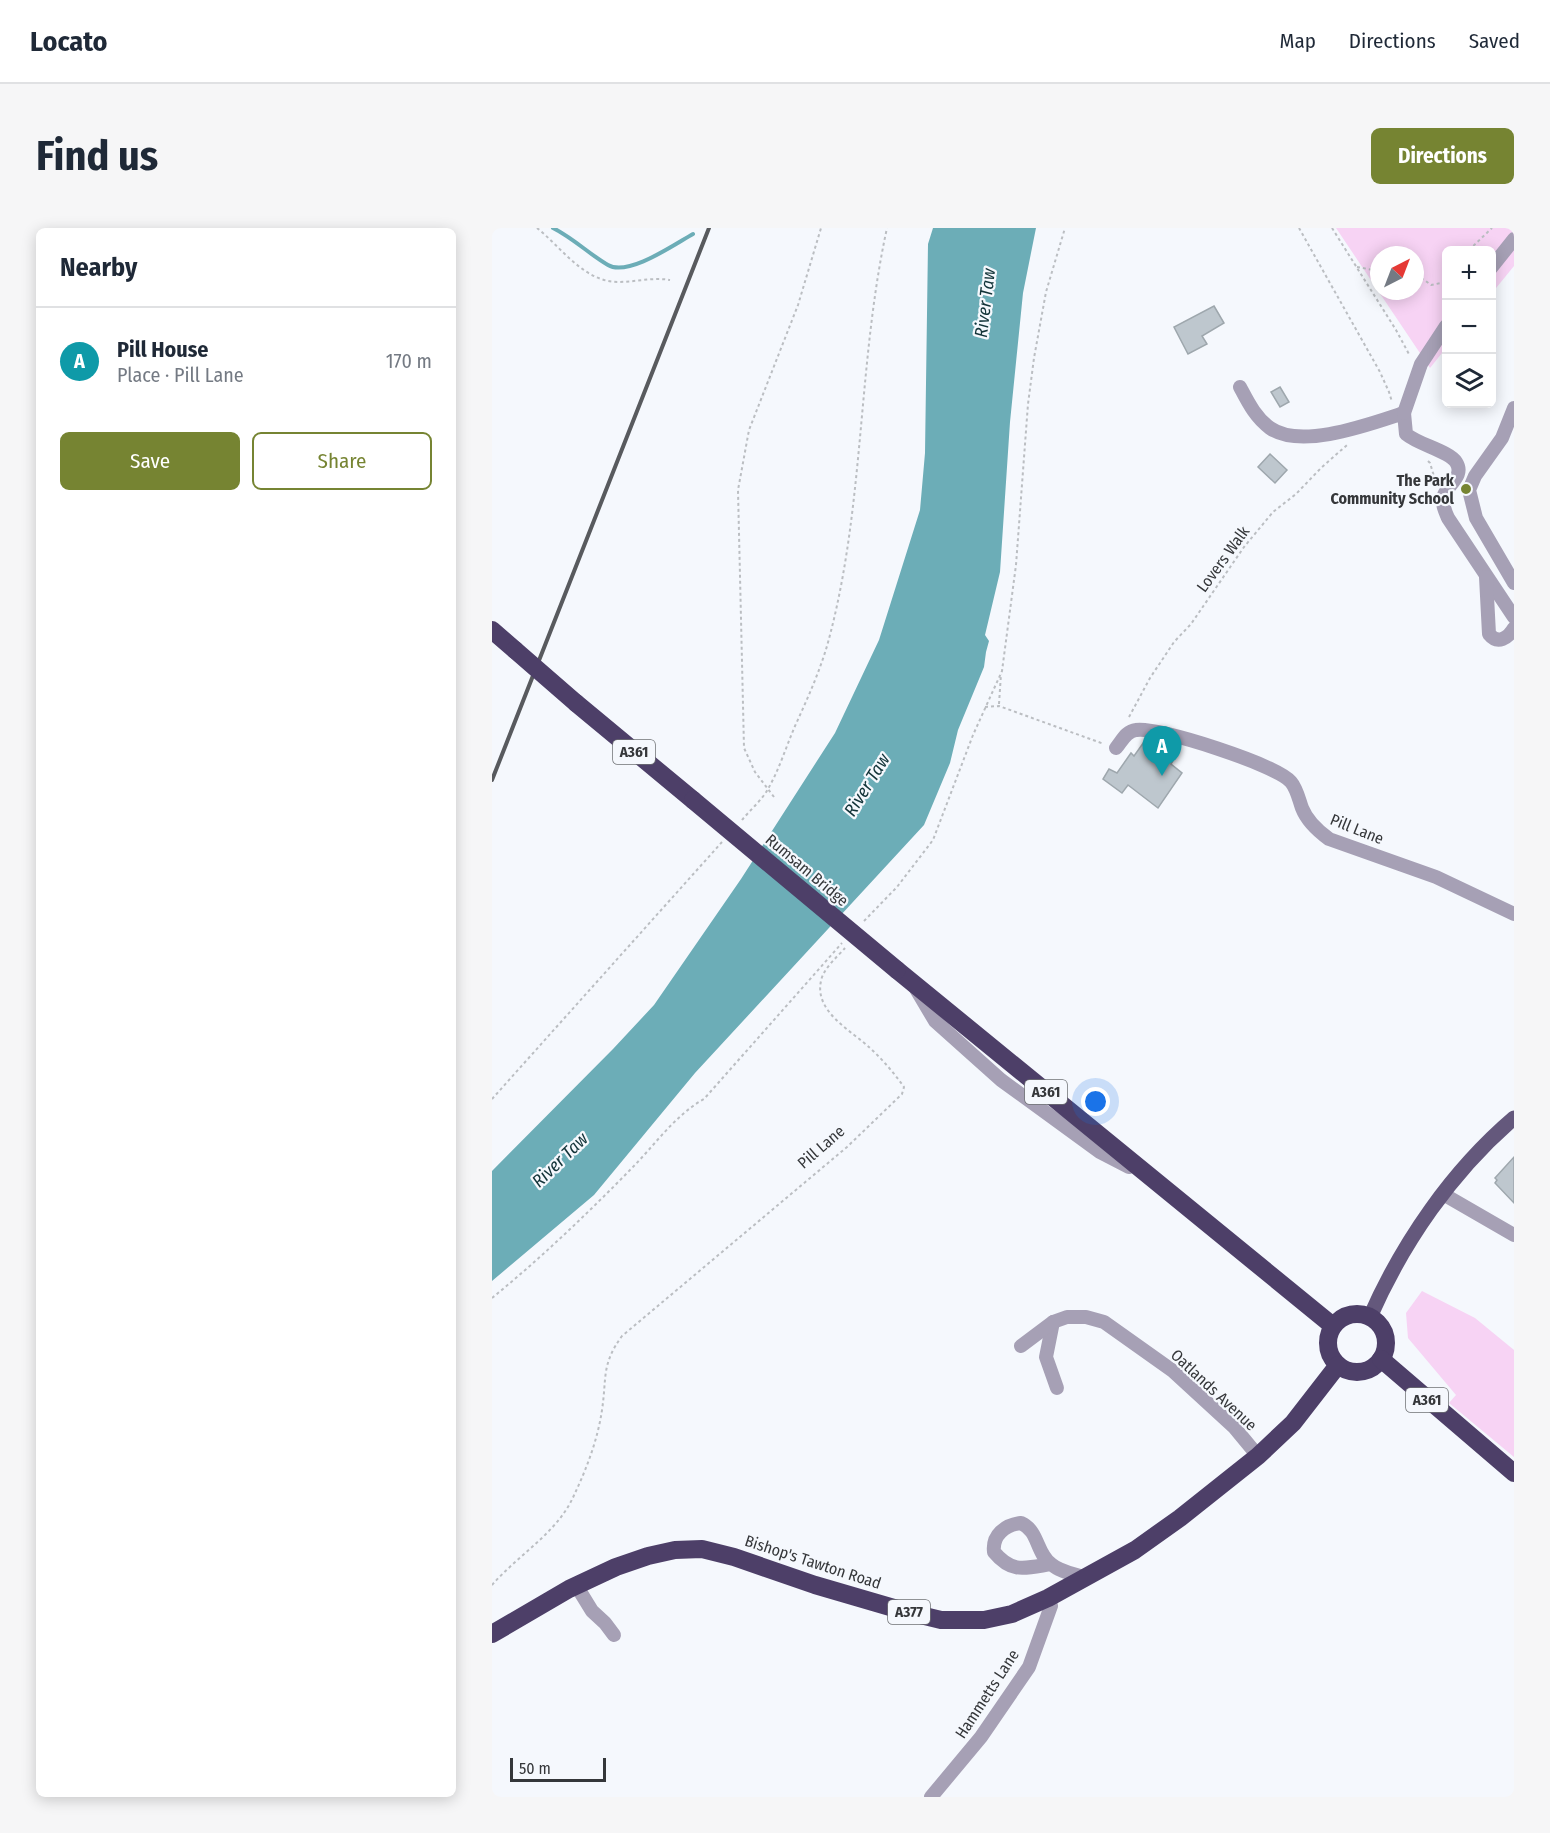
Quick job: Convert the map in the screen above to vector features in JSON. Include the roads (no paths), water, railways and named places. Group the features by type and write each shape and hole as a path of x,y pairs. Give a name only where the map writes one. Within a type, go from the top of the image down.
{"highway":[{"name":"Rumsam Bridge","path":"492,630 576,703 897,970 1333,1326"},
{"path":"1354,1314 1370,1317 1383,1331 1385,1350 1381,1359 1374,1366 1356,1372 1338,1365 1332,1359 1328,1342 1333,1326 1339,1320 1354,1314"},
{"name":"A361","path":"1381,1359 1514,1473"},
{"name":"Bishop's Tawton Road","path":"492,1634 531,1609 576,1586 648,1556 675,1550 702,1549 734,1557 860,1598 941,1620 984,1620 1012,1614 1048,1598 1135,1550 1258,1456 1293,1423 1338,1365"}],"main road":[{"path":"1370,1317 1388,1277 1410,1239 1471,1161 1514,1118"}],"street":[{"path":"1496,262 1514,239"},
{"path":"1442,332 1422,364 1404,413 1406,434 1415,442 1447,454 1456,461 1458,471 1456,478 1444,493 1443,507 1514,617"},
{"path":"1240,387 1257,417 1272,429 1299,438 1351,429 1404,413"},
{"path":"1514,408 1502,438 1475,476 1469,490 1476,518 1514,583"},
{"path":"1486,575 1489,634 1492,638 1500,640 1508,636 1514,628"},
{"name":"Pill Lane","path":"1116,748 1129,732 1152,730 1183,736 1283,775 1291,782 1308,818 1329,839 1436,877 1514,914"},
{"path":"1443,1194 1514,1235"},
{"name":"Oatlands Avenue","path":"1021,1346 1053,1322 1067,1317 1086,1317 1104,1322 1173,1371 1234,1427 1258,1456"},
{"path":"1053,1322 1047,1357 1057,1388"},
{"path":"1051,1564 1086,1578"},
{"path":"576,1586 592,1611 614,1635"},
{"name":"Hammetts Lane","path":"930,1797 981,1737 1029,1667 1051,1606 1048,1598"}],"water":[{"name":"River Taw","path":"933,228 1036,228 1023,293 1010,422 1000,572 985,635 989,641 984,667 958,730 950,763 924,825 695,1073 594,1195 492,1281 492,1171 654,1005 741,879 835,733 879,640 920,510 925,453 928,244"}],"waterway":[{"path":"553,228 601,261 617,268 627,267 651,258 693,234"}],"railway":[{"path":"492,780 709,228"}],"place":[{"name":"The Park Community School","path":"1466,489"},
{"name":"Pill House","path":"1162,776"}]}
